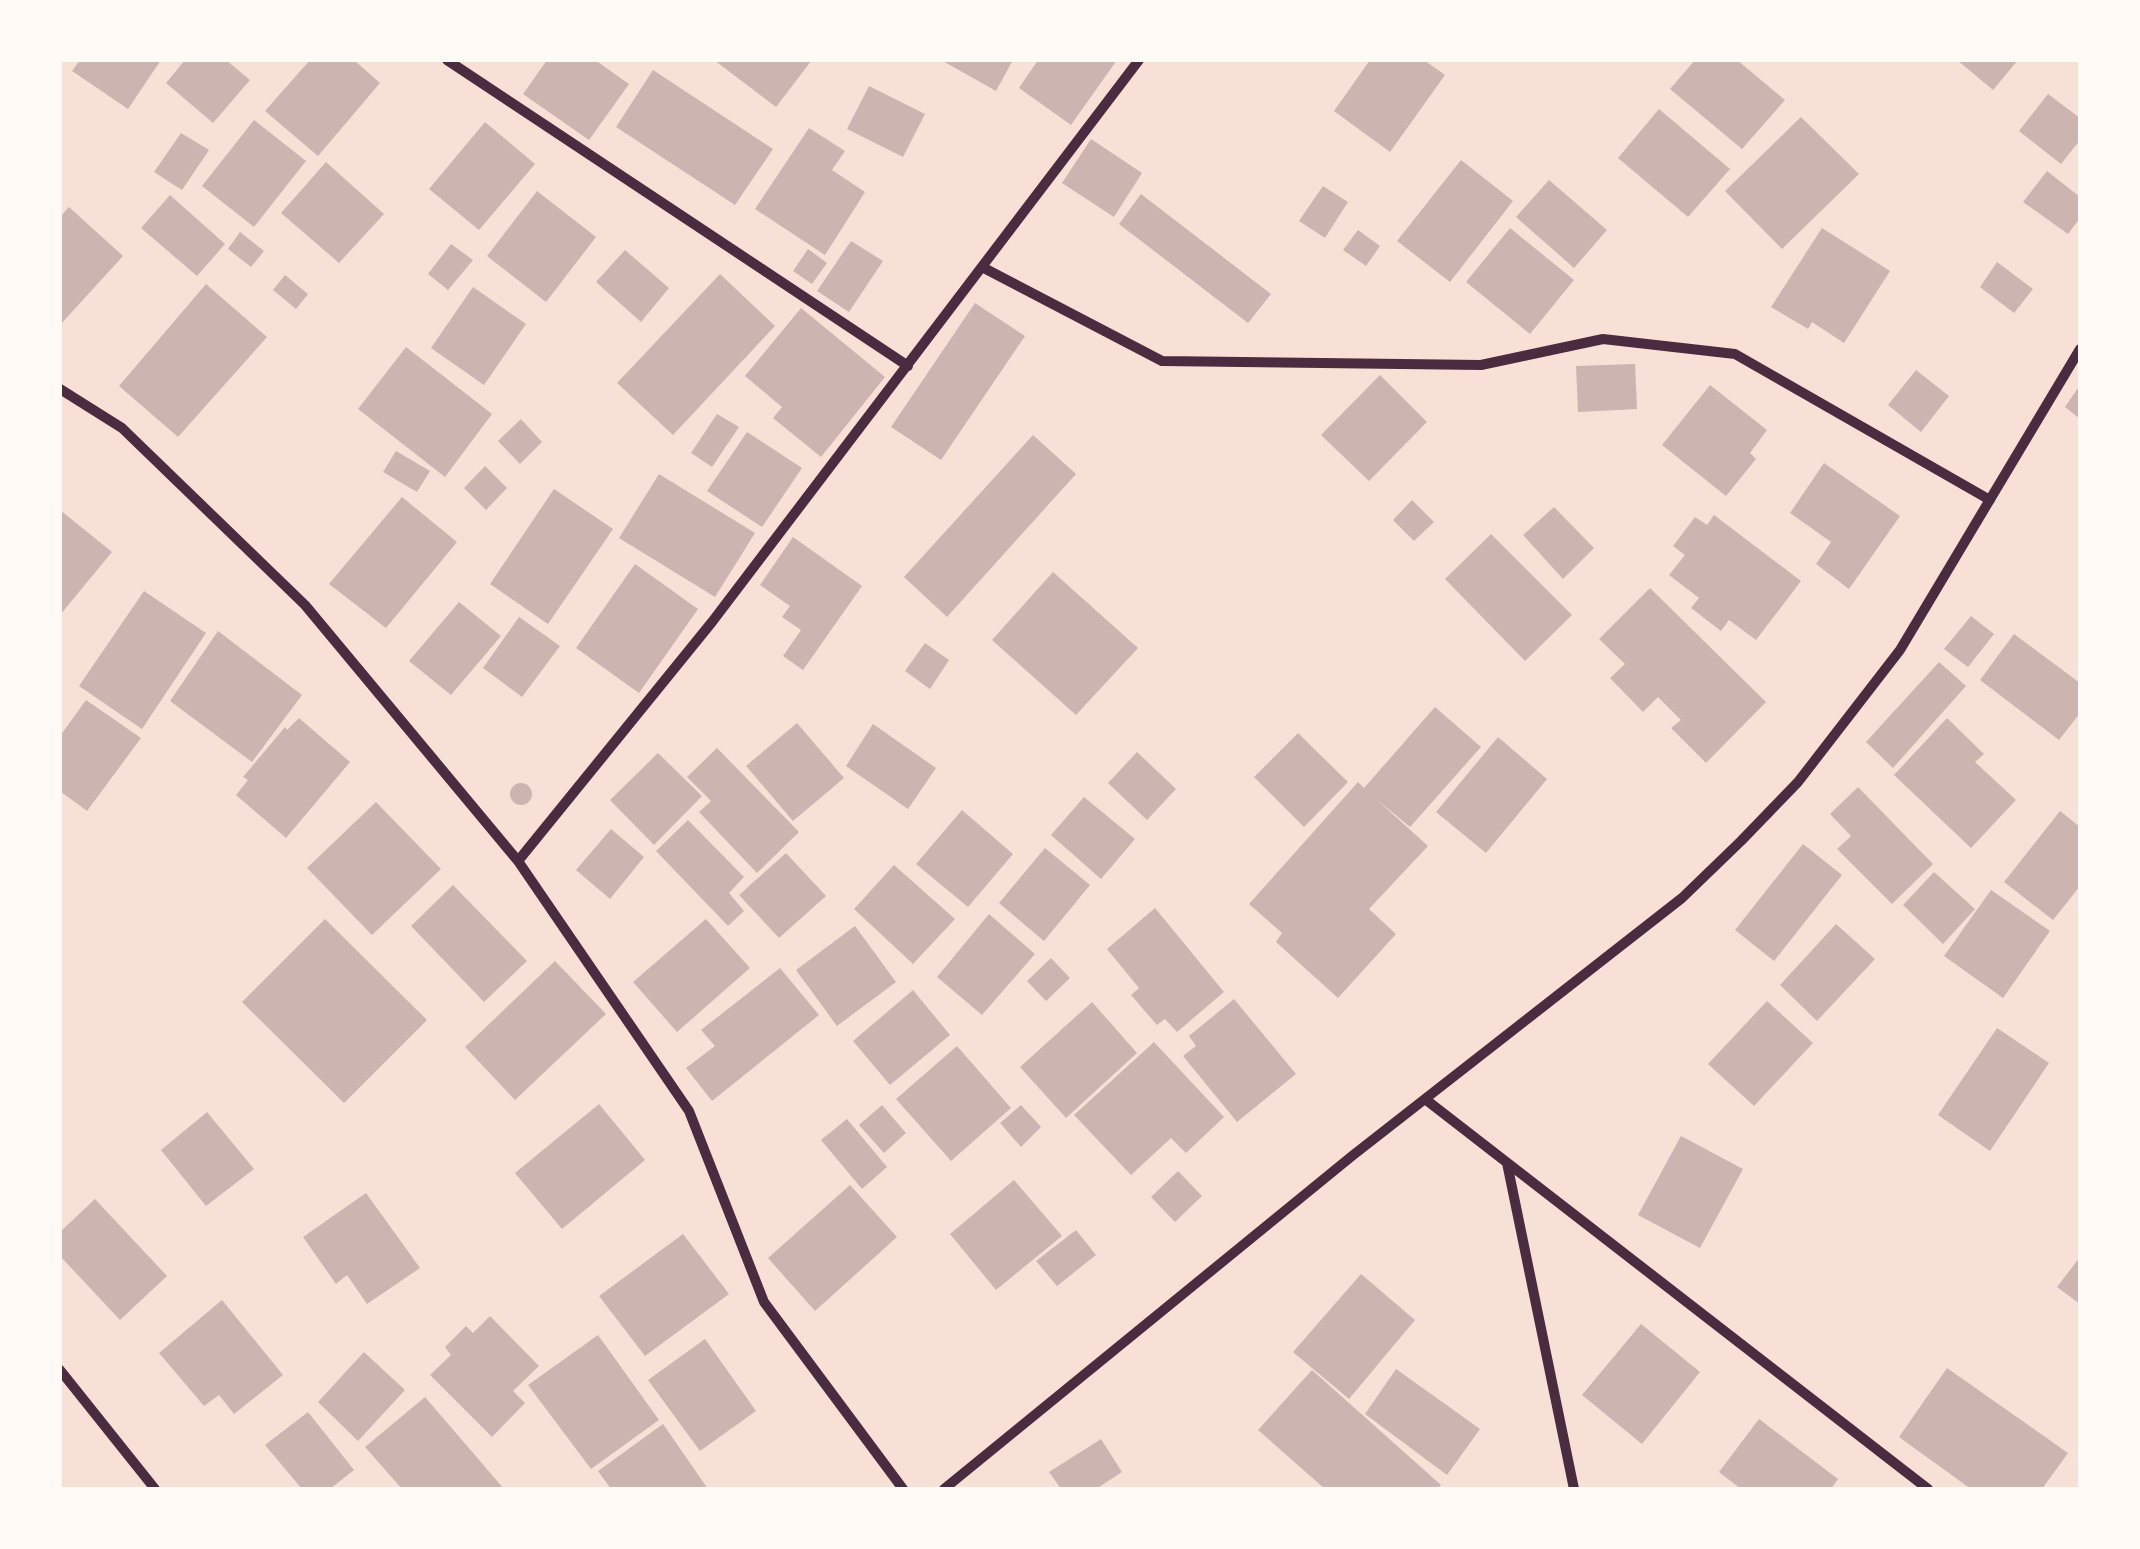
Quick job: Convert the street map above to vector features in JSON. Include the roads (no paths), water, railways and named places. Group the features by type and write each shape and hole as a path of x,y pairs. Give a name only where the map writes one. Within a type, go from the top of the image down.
{"street":[{"path":"447,60 908,366"},
{"path":"518,862 712,622 1139,60"},
{"path":"982,267 1162,361 1481,366 1603,338 1735,354 1990,500"},
{"path":"944,1489 1425,1099 1682,898 1786,794 1900,650 2080,349"},
{"path":"60,389 122,428 305,605 518,862 689,1110 764,1302 903,1489"},
{"path":"1425,1099 1928,1489"},
{"path":"1507,1164 1574,1489"},
{"path":"60,1370 156,1489"}]}
